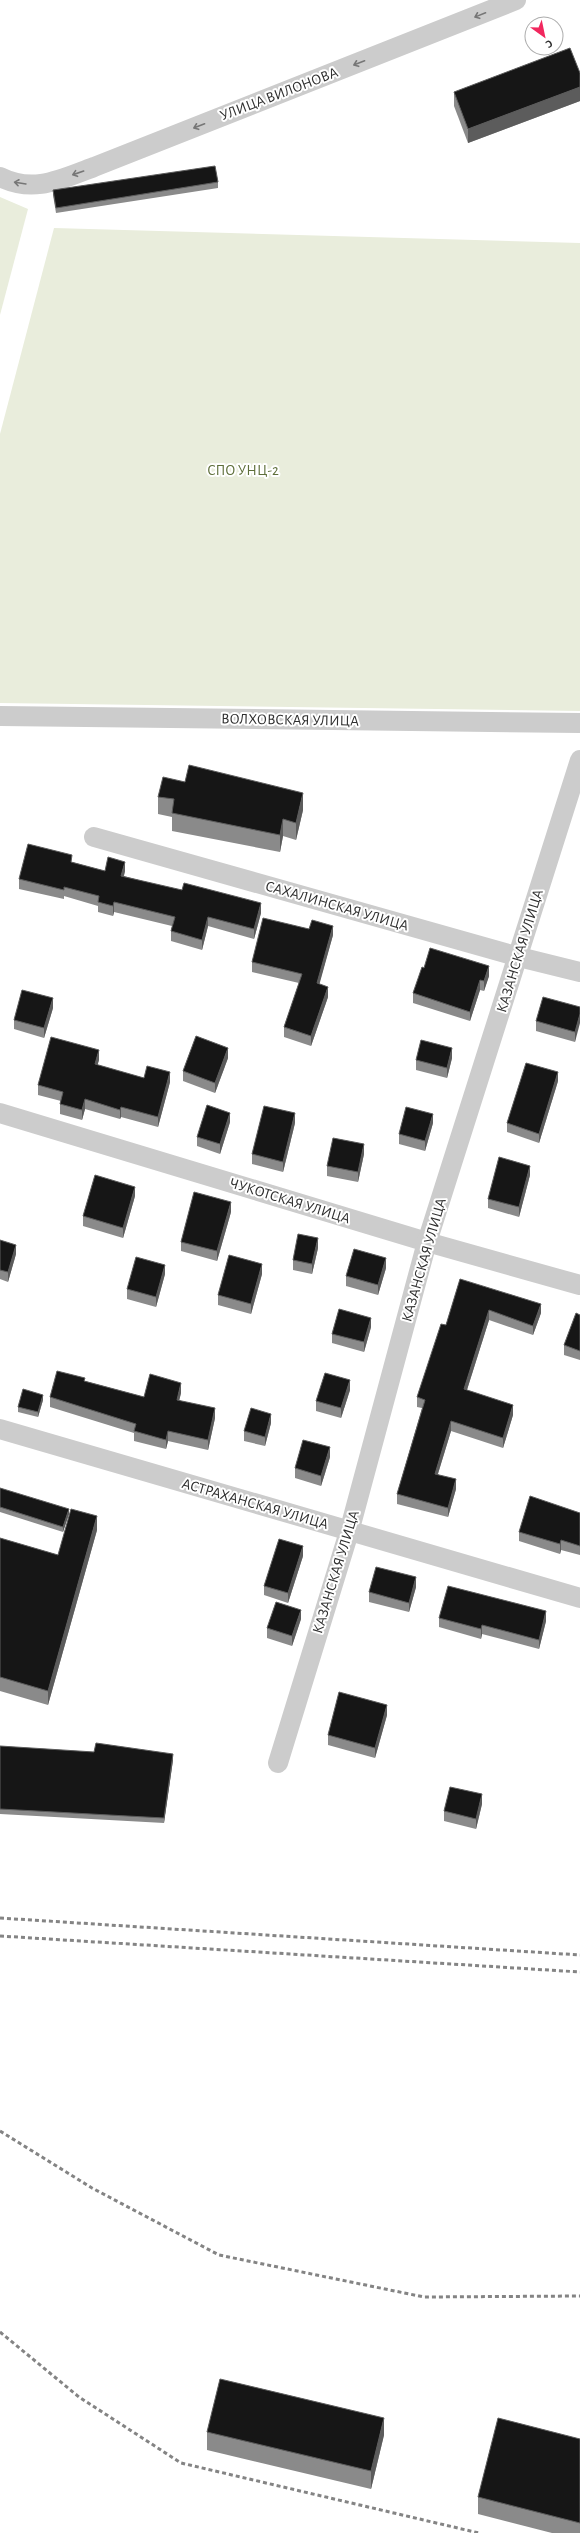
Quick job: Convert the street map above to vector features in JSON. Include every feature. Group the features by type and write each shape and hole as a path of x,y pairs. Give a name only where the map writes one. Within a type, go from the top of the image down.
{"street":[{"name":"УЛИЦА ВИЛОНОВА","path":"0,177 8,181 40,186 94,167 516,0"},
{"name":"ВОЛХОВСКАЯ УЛИЦА","path":"0,716 580,723"},
{"name":"КАЗАНСКАЯ УЛИЦА","path":"278,1763 349,1532 427,1242 519,957 580,760"},
{"name":"САХАЛИНСКАЯ УЛИЦА","path":"94,837 519,957 580,972"},
{"name":"ЧУКОТСКАЯ УЛИЦА","path":"0,1113 427,1242 580,1285"},
{"name":"АСТРАХАНСКАЯ УЛИЦА","path":"0,1429 349,1532 580,1598"}],"green space":[{"path":"0,197 28,209 0,315"},
{"name":"СПО УНЦ-2","path":"54,228 580,243 580,711 0,703 0,434"}],"building":[{"path":"570,48 580,73 580,87 468,129 454,92 549,56 564,56 564,50"},
{"path":"215,166 218,182 56,208 53,190"},
{"path":"189,765 303,793 296,823 283,819 280,835 172,813 174,799 158,797 163,777 185,782"},
{"path":"28,844 72,855 71,862 105,871 108,857 125,862 121,876 182,890 184,883 261,903 254,929 208,917 202,940 171,931 175,917 114,902 113,906 98,902 99,896 64,887 64,890 19,879"},
{"path":"263,918 309,929 312,920 333,926 317,983 328,987 311,1036 284,1027 302,974 252,962"},
{"path":"430,948 489,966 484,981 480,980 470,1012 413,993 422,967 424,968"},
{"path":"22,990 53,998 44,1028 14,1020"},
{"path":"543,997 580,1007 580,1014 575,1032 536,1021"},
{"path":"196,1036 228,1048 215,1083 183,1071"},
{"path":"51,1037 99,1050 95,1064 144,1078 147,1066 170,1072 158,1117 121,1107 120,1110 85,1099 82,1110 60,1104 63,1092 38,1085"},
{"path":"421,1040 452,1048 447,1068 416,1060"},
{"path":"526,1063 558,1072 539,1134 507,1123"},
{"path":"207,1105 230,1113 220,1144 197,1137"},
{"path":"264,1106 295,1113 283,1162 252,1154"},
{"path":"406,1107 433,1114 425,1141 399,1134"},
{"path":"333,1138 364,1144 358,1172 327,1166"},
{"path":"499,1157 530,1166 519,1207 488,1199"},
{"path":"95,1175 135,1187 123,1228 83,1216"},
{"path":"194,1192 231,1202 217,1251 181,1242"},
{"path":"298,1234 318,1238 312,1264 293,1260"},
{"path":"0,1240 16,1245 8,1272 0,1270"},
{"path":"354,1249 386,1258 378,1285 346,1276"},
{"path":"229,1255 262,1264 251,1304 218,1295"},
{"path":"136,1257 165,1265 156,1297 127,1289"},
{"path":"460,1279 541,1304 533,1326 489,1310 464,1389 513,1405 503,1438 451,1421 435,1474 456,1479 448,1508 397,1494 425,1400 417,1397 441,1324 446,1325"},
{"path":"339,1309 371,1318 364,1342 332,1334"},
{"path":"576,1313 580,1315 580,1351 564,1345"},
{"path":"57,1371 85,1378 84,1381 144,1397 150,1374 181,1383 177,1400 215,1408 208,1440 168,1431 166,1440 134,1431 136,1424 50,1397"},
{"path":"325,1373 350,1380 341,1408 316,1401"},
{"path":"23,1389 43,1395 38,1412 18,1407"},
{"path":"251,1408 271,1414 265,1437 244,1431"},
{"path":"303,1440 330,1447 321,1476 295,1468"},
{"path":"0,1488 69,1509 63,1527 0,1507"},
{"path":"530,1496 580,1513 580,1546 561,1540 560,1544 519,1532"},
{"path":"71,1509 97,1516 48,1691 0,1677 0,1538 58,1555"},
{"path":"279,1539 303,1546 288,1593 264,1586"},
{"path":"376,1567 416,1577 409,1603 369,1592"},
{"path":"448,1586 546,1611 539,1640 482,1625 481,1629 439,1618"},
{"path":"276,1602 301,1610 292,1636 267,1628"},
{"path":"339,1692 387,1705 375,1748 328,1735"},
{"path":"96,1743 173,1754 164,1818 0,1809 0,1746 94,1752"},
{"path":"450,1787 482,1794 476,1819 444,1811"},
{"path":"220,2379 384,2418 371,2471 207,2432"},
{"path":"498,2418 580,2439 580,2523 478,2497"}],"railway":[{"path":"0,1918 580,1955"},
{"path":"0,1936 580,1972"},
{"path":"0,2131 92,2188 219,2255 424,2297 580,2296"},
{"path":"0,2332 79,2397 181,2463 479,2533"}]}
